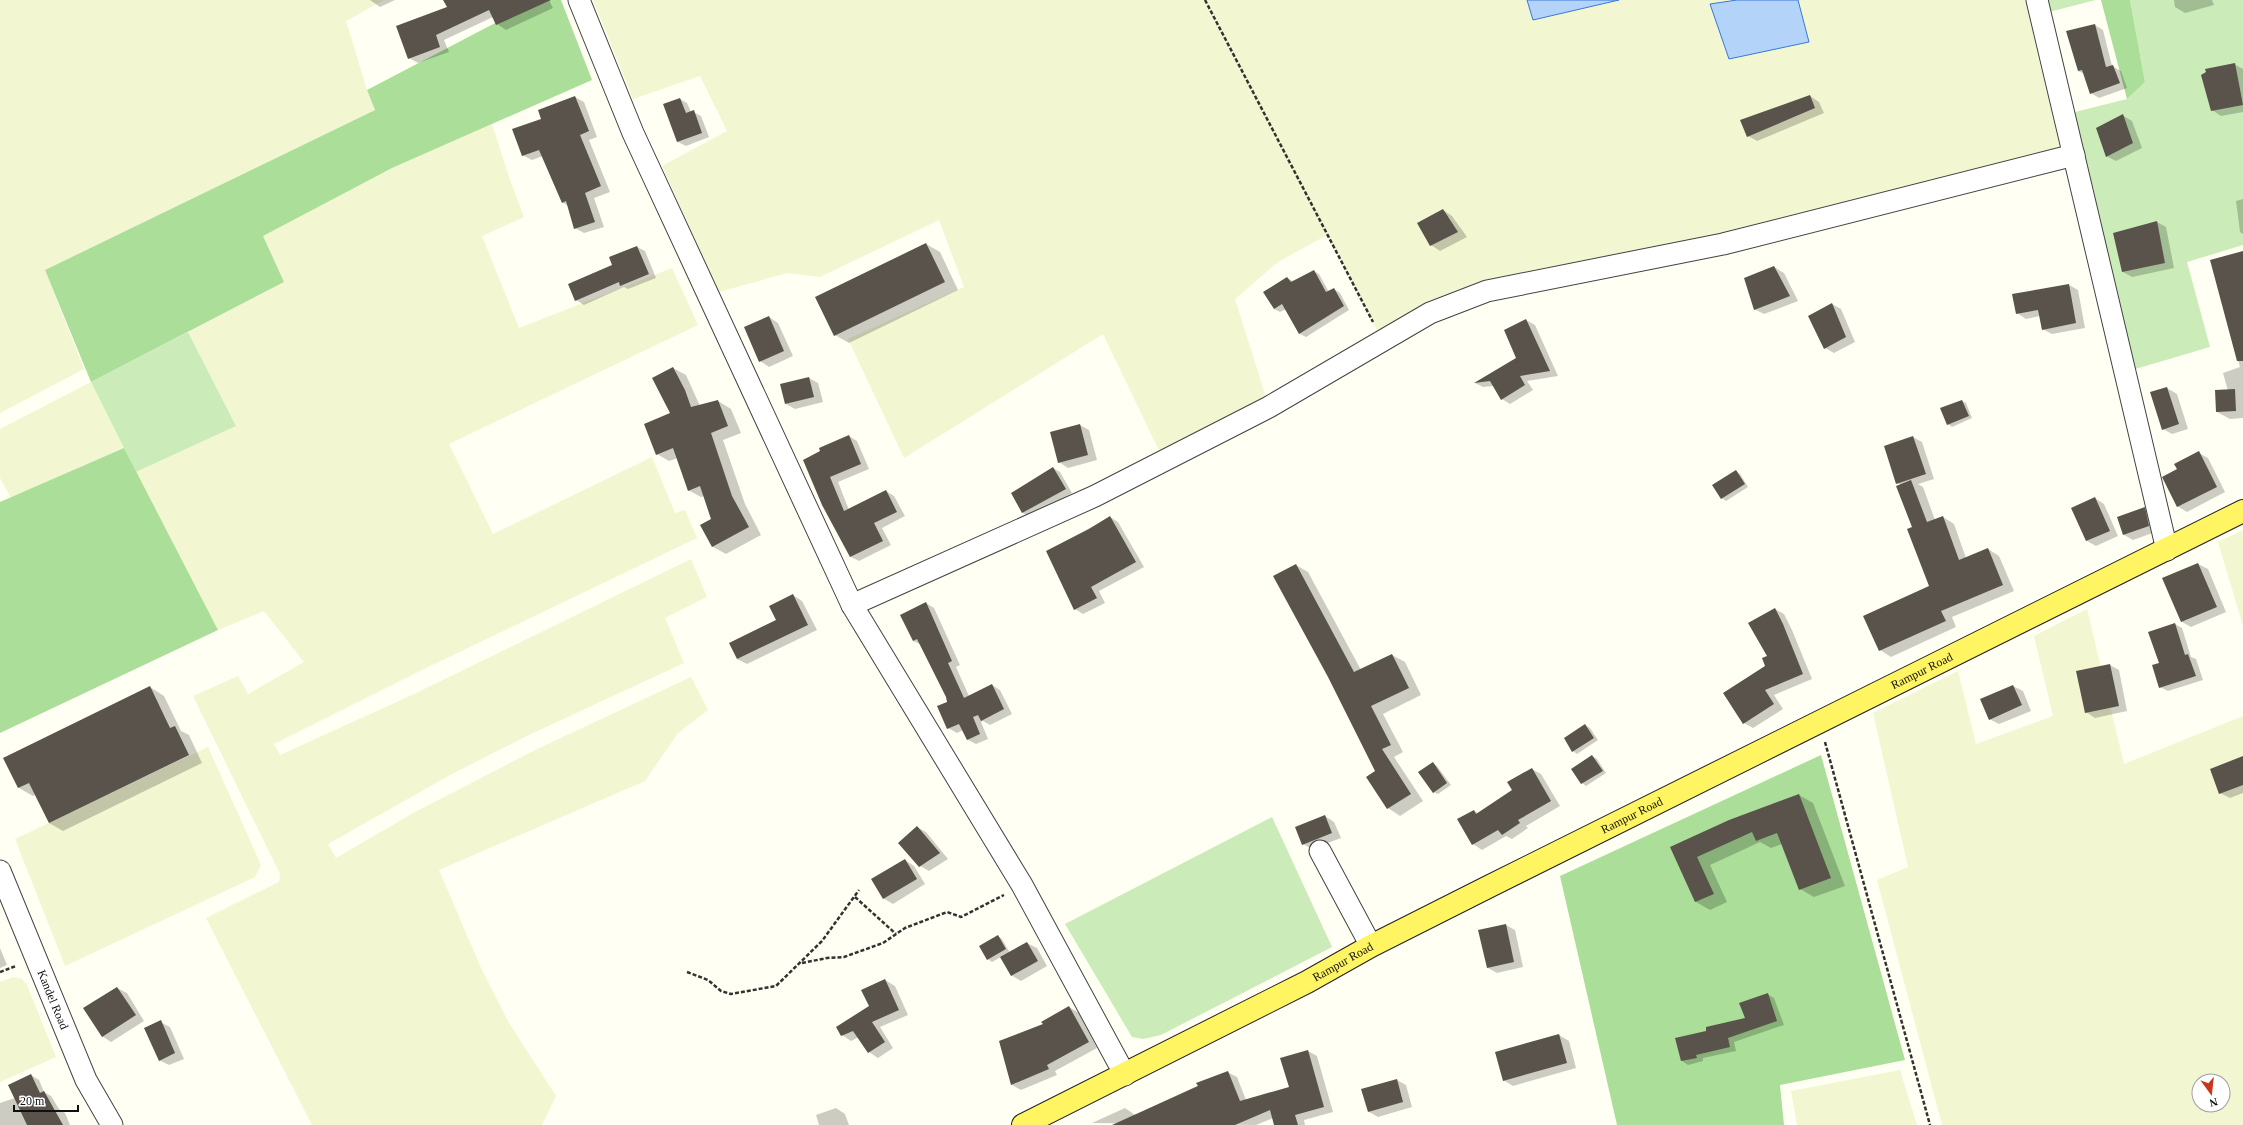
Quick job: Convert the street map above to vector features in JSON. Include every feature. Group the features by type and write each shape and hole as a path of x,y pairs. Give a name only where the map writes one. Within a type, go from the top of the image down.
{"main road":[{"name":"Rampur Road","path":"1023,1125 1125,1075 1307,982 1371,946 2243,511"}],"street":[{"path":"579,0 632,133 852,605 1022,886 1125,1075"},
{"path":"2037,0 2167,550"},
{"path":"852,605 1095,496 1269,407 1430,313 1487,291 1723,244 2074,155"},
{"path":"1320,851 1371,946"},
{"name":"Kandel Road","path":"0,870 86,1080 112,1125"}],"path":[{"path":"1205,0 1383,341"},
{"path":"1819,723 1930,1125"},
{"path":"802,963 828,958 844,957 883,943 905,928 947,912 962,917 1022,886"},
{"path":"687,972 708,980 721,991 731,994 776,986 802,963 822,941 859,890"},
{"path":"854,897 896,934"}],"green space":[{"path":"0,0 384,0 346,21 367,90 375,110 45,270 84,369 0,413"},
{"path":"539,0 561,0 592,80 392,168 263,236 284,282 91,382 45,270 375,110 367,90"},
{"path":"593,0 2037,0 2074,155 1487,291 1383,341 1327,235 1278,262 1235,299 1269,407 1164,461 1103,334 904,458 848,339 964,287 939,220 820,277 787,273 719,292 662,166 727,131 700,76 633,99"},
{"path":"2046,0 2096,0 2049,12"},
{"path":"2101,0 2130,0 2145,82 2127,99"},
{"path":"2130,0 2243,0 2243,245 2187,262 2210,347 2132,370 2075,112 2127,99 2145,82"},
{"path":"492,124 524,217 482,236 519,328 672,268 698,325 449,444 493,534 652,457 675,513 685,510 697,538 422,670 274,744 280,755 412,695 691,559 707,597 665,618 684,663 529,735 452,774 328,844 336,858 415,812 533,751 691,677 708,710 678,733 645,781 439,870 481,968 509,1023 556,1096 542,1125 312,1125 206,918 279,882 280,874 193,696 238,676 248,694 304,662 264,611 218,630 136,472 236,426 188,332 284,282 262,236 392,168"},
{"path":"188,332 236,426 136,472 91,382"},
{"path":"91,382 124,448 11,498 0,478 0,429"},
{"path":"124,448 218,630 0,733 0,502"},
{"path":"2243,530 2243,626 2218,542"},
{"path":"2087,609 2124,764 2243,716 2243,1125 1942,1125 1877,880 1908,867 1873,713 1958,671 1976,744 2053,716 2034,636"},
{"path":"208,747 261,865 255,877 65,966 15,839"},
{"path":"1821,755 1905,1060 1780,1085 1784,1125 1617,1125 1560,876"},
{"path":"1272,817 1332,947 1161,1035 1143,1039 1132,1037 1065,924"},
{"path":"13,977 22,979 27,985 56,1057 0,1082 0,982"},
{"path":"1900,1070 1917,1125 1797,1125 1791,1091"}],"water":[{"path":"1527,0 1619,0 1533,20"},
{"path":"1737,0 1798,0 1809,42 1729,59 1710,4"}],"building":[{"path":"443,0 551,0 496,25 489,10 436,35 440,47 408,59 396,26 447,7"},
{"path":"2095,24 2106,67 2113,65 2120,83 2090,94 2082,70 2078,71 2066,31"},
{"path":"2235,63 2243,105 2211,111 2201,75 2206,72 2205,69"},
{"path":"1810,95 1815,108 1747,137 1740,120"},
{"path":"575,96 589,131 580,135 601,186 585,193 595,222 574,229 566,201 562,203 539,150 522,156 512,129 541,119 538,110"},
{"path":"680,98 686,113 694,110 702,133 677,142 663,104"},
{"path":"2123,114 2133,143 2106,157 2096,128"},
{"path":"1443,209 1458,232 1430,246 1417,223"},
{"path":"2157,221 2165,263 2122,272 2113,233"},
{"path":"926,243 945,282 834,336 815,297"},
{"path":"637,246 649,274 620,286 619,282 575,301 568,284 612,265 609,257"},
{"path":"2243,251 2243,361 2237,361 2210,260"},
{"path":"1774,266 1790,296 1754,310 1744,278"},
{"path":"1314,270 1326,292 1334,288 1344,306 1299,334 1282,304 1274,309 1263,292 1287,277 1291,282"},
{"path":"2069,284 2076,323 2042,330 2038,310 2016,314 2012,294"},
{"path":"1832,303 1846,337 1824,349 1808,316"},
{"path":"769,316 784,351 759,362 744,327"},
{"path":"1526,319 1550,371 1520,376 1525,385 1501,400 1490,381 1474,383 1516,358 1504,330"},
{"path":"673,367 685,390 691,407 718,400 728,426 711,433 732,496 749,527 712,547 700,525 711,519 700,486 688,491 673,448 656,455 644,424 670,413 652,378"},
{"path":"809,377 814,397 785,404 780,384"},
{"path":"2167,387 2179,424 2162,430 2150,392"},
{"path":"2235,389 2236,411 2216,412 2215,390"},
{"path":"1962,400 1969,416 1947,425 1940,408"},
{"path":"1080,424 1088,455 1058,463 1050,432"},
{"path":"849,435 861,464 830,477 844,511 886,490 897,512 874,523 883,541 850,557 822,505 803,460 820,451 819,448"},
{"path":"1913,436 1926,474 1896,484 1884,446"},
{"path":"2199,451 2217,487 2177,507 2162,477 2177,469 2174,464"},
{"path":"1053,467 1066,489 1022,513 1011,493"},
{"path":"1736,470 1745,484 1721,499 1712,485"},
{"path":"1911,480 1927,522 1943,516 1959,560 1988,548 2003,585 1941,611 1946,621 1879,651 1863,616 1929,586 1907,529 1912,527 1896,486"},
{"path":"2095,497 2110,531 2086,541 2071,508"},
{"path":"2145,507 2149,526 2123,535 2117,517"},
{"path":"1110,516 1136,562 1091,587 1097,598 1074,610 1046,551 1089,529"},
{"path":"2198,563 2217,607 2181,622 2162,578"},
{"path":"1296,564 1354,672 1392,654 1409,688 1371,706 1391,745 1382,749 1411,794 1387,809 1366,777 1375,771 1328,677 1273,576"},
{"path":"793,594 808,625 737,659 729,643 776,620 769,606"},
{"path":"926,602 952,661 948,663 964,698 992,684 1004,709 981,721 978,715 973,717 980,734 967,740 959,724 947,729 937,706 947,702 946,697 917,639 913,641 900,615"},
{"path":"1775,608 1803,674 1765,690 1774,704 1743,724 1723,693 1765,666 1762,658 1767,656 1748,623"},
{"path":"2175,623 2185,655 2188,654 2196,676 2159,688 2152,665 2159,663 2148,632"},
{"path":"2110,664 2119,706 2085,713 2076,671"},
{"path":"2013,685 2022,705 1989,720 1980,699"},
{"path":"150,686 170,728 175,726 189,755 49,823 29,783 18,788 3,758"},
{"path":"1585,724 1594,738 1572,752 1564,738"},
{"path":"1592,755 1603,771 1581,784 1571,769"},
{"path":"2243,756 2243,785 2219,794 2210,769"},
{"path":"1433,762 1447,783 1433,793 1418,772"},
{"path":"1532,768 1551,801 1518,820 1520,823 1502,835 1498,830 1472,845 1457,819 1474,810 1476,814 1512,790 1507,782"},
{"path":"1799,794 1831,878 1799,890 1777,833 1756,841 1752,832 1697,857 1714,894 1695,902 1670,847 1729,820"},
{"path":"1325,815 1332,833 1302,845 1295,827"},
{"path":"917,826 940,853 919,867 898,843"},
{"path":"905,859 917,879 883,899 871,879"},
{"path":"1506,924 1514,962 1487,968 1478,930"},
{"path":"998,935 1006,949 987,960 979,946"},
{"path":"1027,942 1038,961 1011,976 1000,957"},
{"path":"885,979 899,1010 872,1022 885,1042 868,1053 853,1031 841,1036 836,1027 869,1006 861,990"},
{"path":"117,987 136,1015 102,1037 83,1008"},
{"path":"1768,993 1777,1021 1728,1038 1730,1047 1696,1055 1697,1058 1681,1061 1675,1038 1706,1031 1706,1027 1745,1018 1739,1003"},
{"path":"1069,1006 1089,1042 1047,1065 1049,1069 1011,1085 999,1041 1043,1024 1041,1022"},
{"path":"161,1020 175,1053 159,1061 144,1028"},
{"path":"1559,1034 1567,1063 1503,1081 1495,1052"},
{"path":"1308,1050 1324,1107 1295,1115 1298,1125 1274,1125 1270,1110 1235,1125 1112,1125 1198,1086 1196,1083 1228,1071 1240,1101 1289,1087 1280,1058"},
{"path":"31,1074 40,1093 44,1091 63,1125 27,1125 8,1085"},
{"path":"1397,1079 1403,1102 1368,1112 1361,1089"}]}
